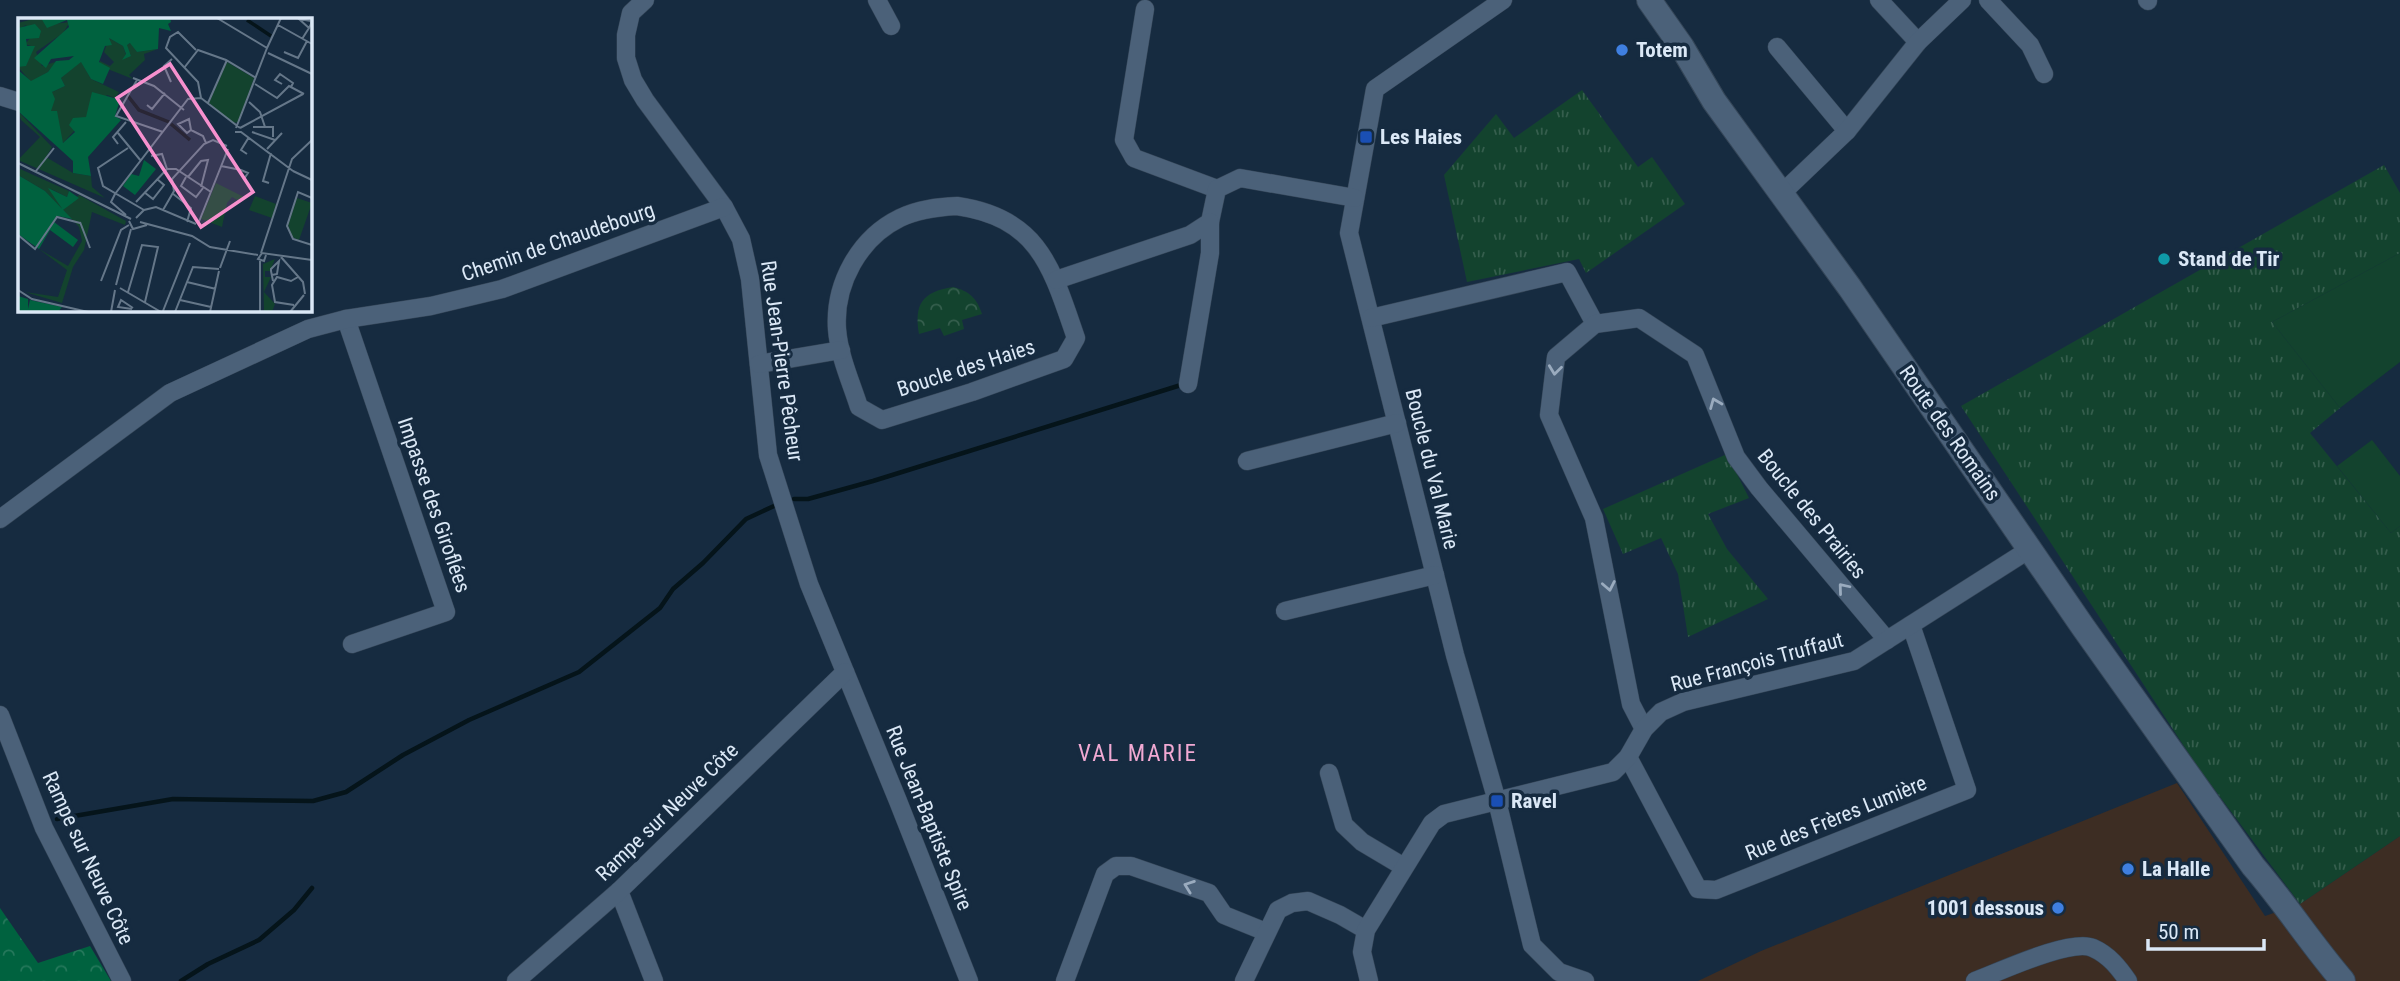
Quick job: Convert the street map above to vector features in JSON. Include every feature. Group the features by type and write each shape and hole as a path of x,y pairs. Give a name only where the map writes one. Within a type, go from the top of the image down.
{"street":[{"name":"Rue Jean-Pierre Pêcheur","path":"645,0 631,13 626,35 626,58 633,80 645,100 724,207 741,239 750,279 768,455 810,584 845,672"},
{"path":"877,0 891,26"},
{"name":"Boucle du Val Marie","path":"1503,0 1375,89 1349,233 1532,945 1559,972 1585,981"},
{"name":"Route des Romains","path":"1649,0 1682,47 1714,101 1850,288 2083,627 2253,866 2282,899 2343,981"},
{"path":"1879,0 1918,42"},
{"path":"1780,195 1847,131 1918,42 1962,0"},
{"path":"1988,0 2030,45 2044,74"},
{"path":"1145,9 1124,140 1134,158 1217,189 1240,178 1355,198"},
{"path":"1777,47 1847,131"},
{"path":"0,96 18,102"},
{"path":"1188,384 1210,253 1210,222 1217,189"},
{"name":"Boucle des Haies","path":"957,206 993,214 1014,225 1038,247 1056,280 1076,338 1064,359 972,392 882,419 859,407 841,350 837,309 847,273 857,255 877,233 900,217 932,207 957,206"},
{"name":"Chemin de Chaudebourg","path":"0,519 170,393 307,329 346,319 431,306 502,289 724,207"},
{"path":"1056,280 1190,234 1210,222"},
{"path":"1371,318 1567,272 1595,324 1556,357 1549,415 1594,518 1631,704 1644,729"},
{"name":"Boucle des Prairies","path":"1595,324 1639,318 1695,355 1736,457 1887,640"},
{"name":"Impasse des Giroflées","path":"346,319 446,612 352,645"},
{"path":"759,364 841,350"},
{"path":"1247,461 1397,424"},
{"name":"Rue François Truffaut","path":"1366,930 1432,823 1444,814 1613,772 1628,757 1644,729 1661,712 1683,702 1854,661 2030,549"},
{"path":"1285,611 1435,575"},
{"name":"Rue des Frères Lumière","path":"1628,757 1698,889 1716,891 1967,790 1911,625"},
{"name":"Rampe sur Neuve Côte","path":"516,981 620,891 845,672"},
{"name":"Rue Jean-Baptiste Spire","path":"845,672 969,981"},
{"name":"Rampe sur Neuve Côte","path":"0,715 44,828 122,981"},
{"path":"1329,774 1344,825 1362,842 1404,867"},
{"path":"1065,981 1105,874 1116,866 1131,866 1209,894 1224,915 1266,932"},
{"name":"Route des Romains","path":"2253,866 2320,981"},
{"path":"620,891 654,981"},
{"path":"1244,981 1278,909 1292,903 1308,901 1366,930 1362,951 1370,981"},
{"path":"1975,981 2048,953 2080,945 2092,947 2110,958 2128,981"}],"shaded area":[{"path":"2177,783 2265,916 2300,904 2400,836 2400,981 1698,981 1761,951"}],"green space":[{"path":"1582,90 1638,167 1652,157 1685,204 1586,273 1579,259 1467,282 1444,175 1496,114 1514,138"},
{"path":"2384,165 2400,193 2400,253 2272,322 2340,408 2310,433 2391,533 2400,526 2400,836 2300,904 2197,766 1961,406"},
{"path":"2400,253 2400,362 2340,408 2272,322"},
{"path":"953,287 972,296 982,314 962,320 964,329 944,336 940,328 919,334 918,315 922,301 934,292"},
{"path":"2372,440 2400,476 2400,526 2391,533 2337,466"},
{"path":"1727,454 1749,498 1708,514 1727,549 1768,599 1688,637 1678,574 1661,538 1623,554 1603,509"},
{"path":"0,908 38,963 90,946 111,981 0,981"}],"waterway":[{"path":"794,499 808,499 873,481 1181,385"},
{"path":"57,819 173,799 313,801 346,792 403,755 469,720 579,672 660,608 673,589 746,519 774,506"},
{"path":"181,981 208,964 259,940 294,910 312,888"}],"place":[{"name":"Totem","path":"1622,50"},
{"name":"Les Haies","path":"1366,137"},
{"name":"Stand de Tir","path":"2164,259"},
{"name":"Ravel","path":"1497,801"},
{"name":"La Halle","path":"2128,869"},
{"name":"1001 dessous","path":"2058,908"}],"district":[{"name":"VAL MARIE","path":"1138,753"}]}
